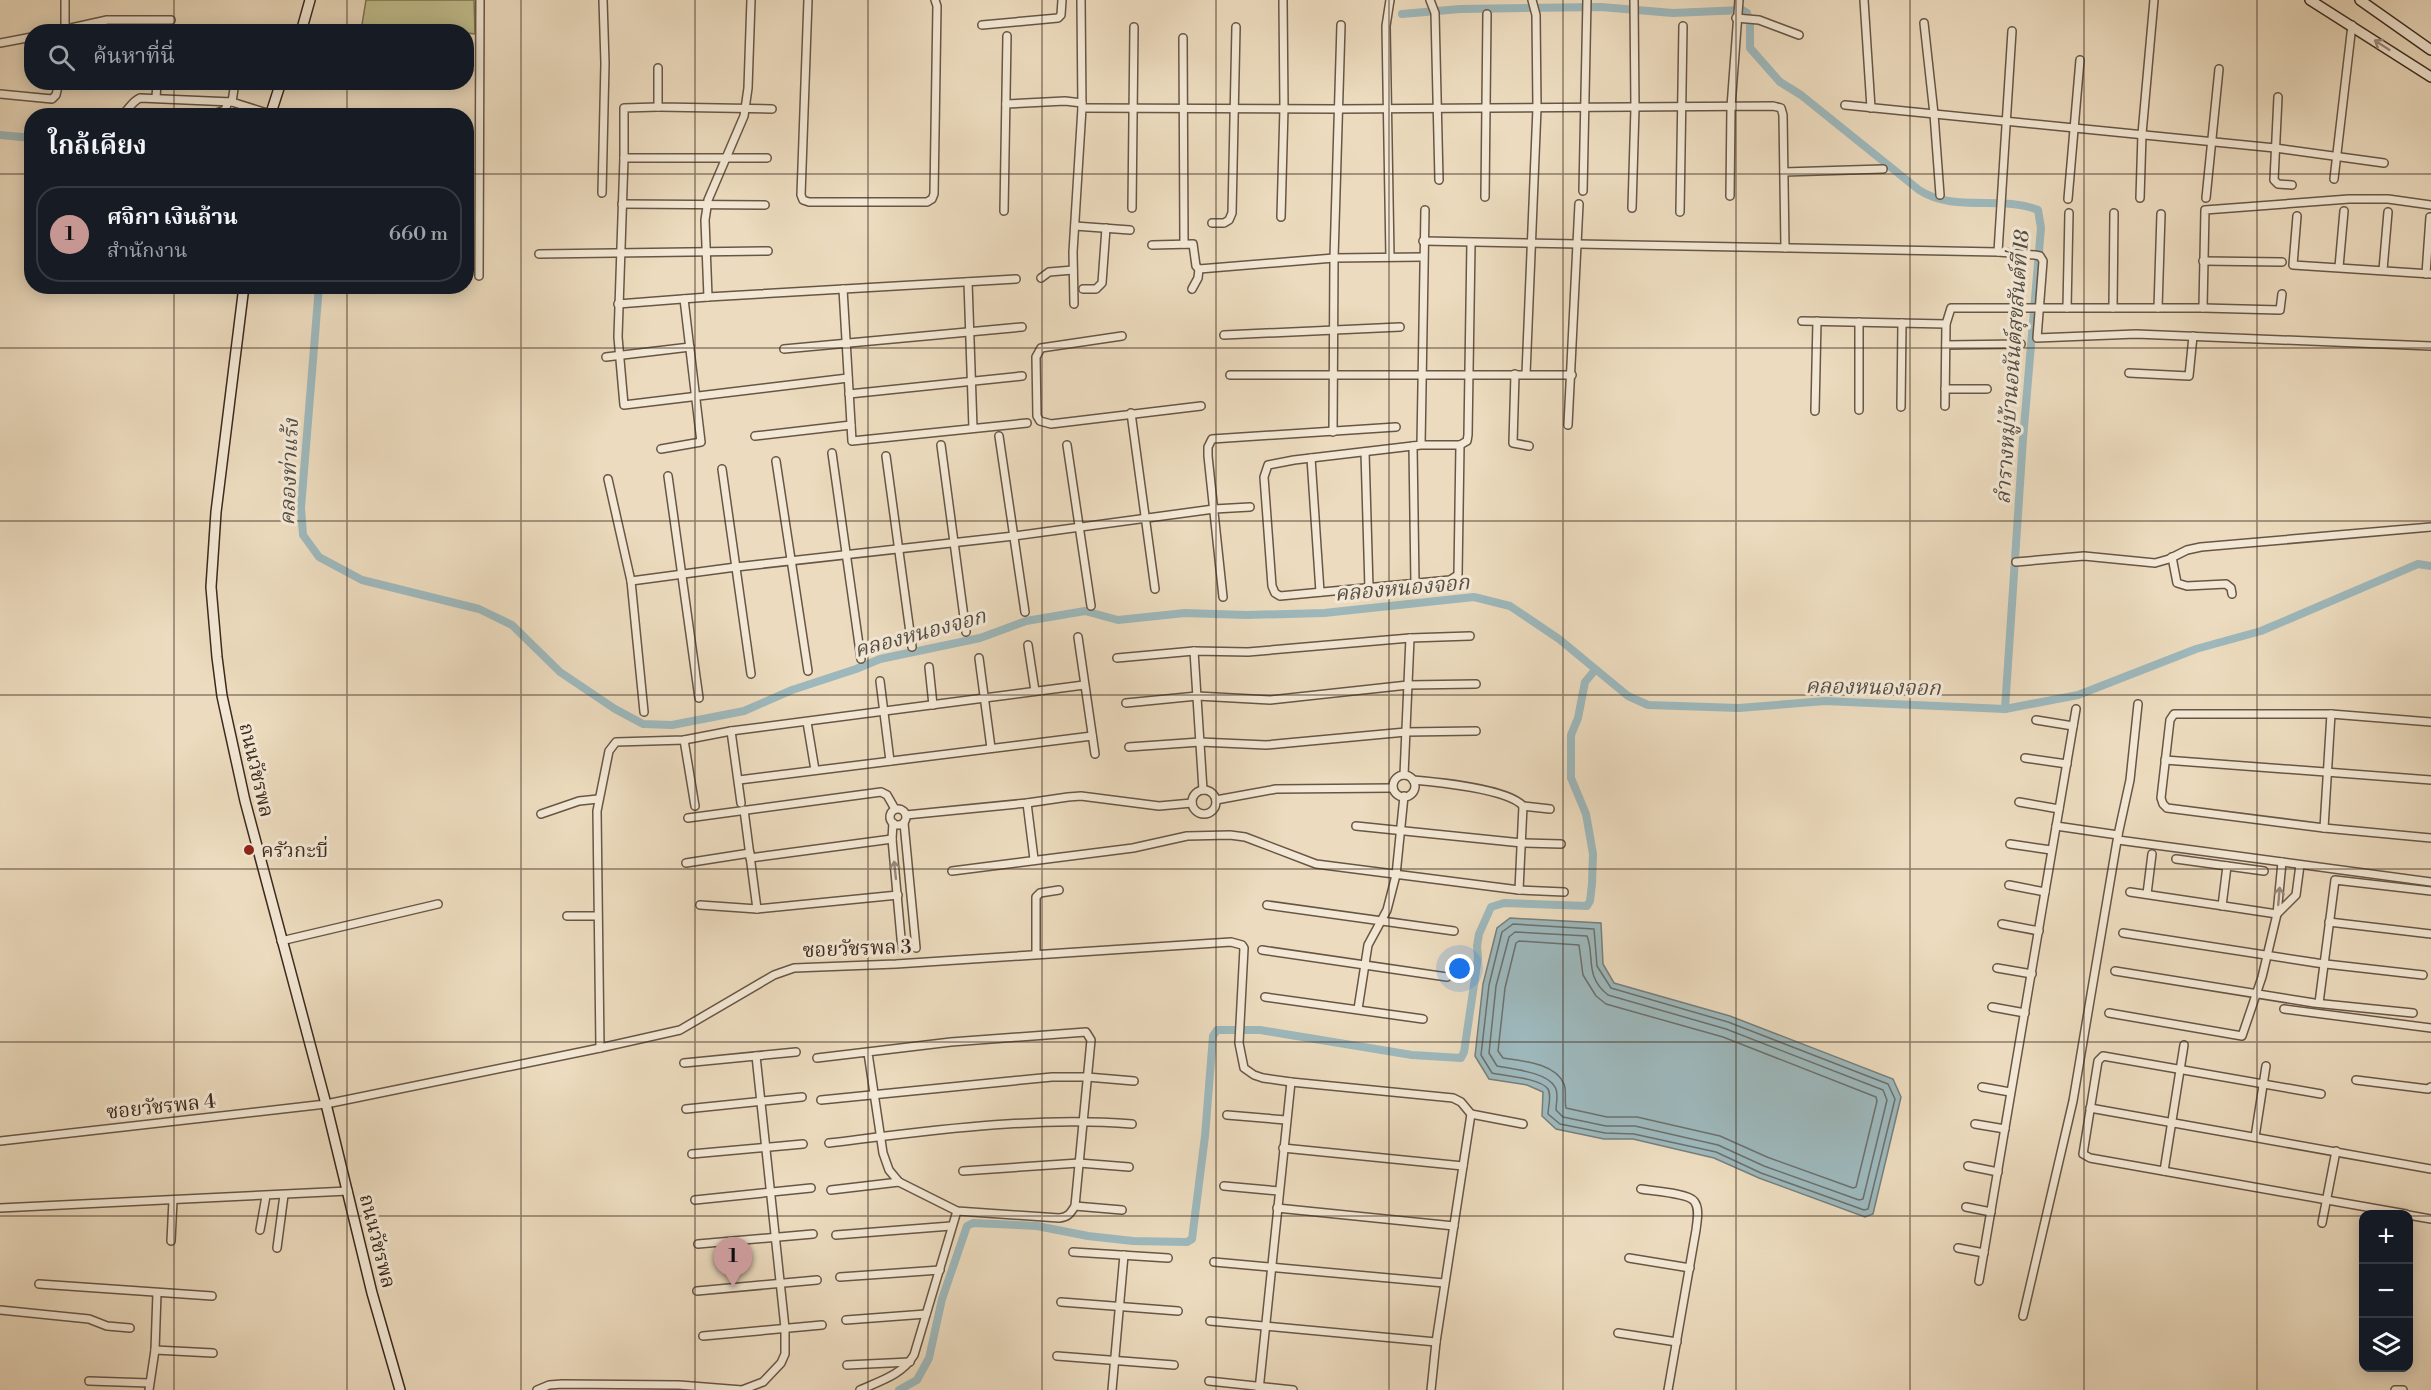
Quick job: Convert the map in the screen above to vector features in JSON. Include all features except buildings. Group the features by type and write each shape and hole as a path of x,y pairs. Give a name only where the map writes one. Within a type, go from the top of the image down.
{"street":[{"path":"65,0 65,24"},
{"path":"303,24 310,0"},
{"path":"479,276 480,0"},
{"path":"602,193 605,63 603,0"},
{"path":"708,297 707,205 745,109 748,88 751,0"},
{"path":"808,0 801,195 803,200 808,202 927,202 934,194 937,42 935,0"},
{"path":"982,25 1058,18 1061,15 1062,0"},
{"path":"1074,304 1073,270 1082,105 1081,0"},
{"path":"1390,0 1386,26 1390,256"},
{"path":"1730,196 1731,107 1739,0"},
{"path":"1864,0 1871,108"},
{"path":"2140,198 2142,134 2154,0"},
{"path":"2310,0 2431,77"},
{"path":"2360,0 2431,50"},
{"path":"1281,217 1284,108 1283,1"},
{"path":"1526,374 1537,108 1536,13 1532,2"},
{"path":"1583,191 1587,5"},
{"path":"1432,6 1439,180"},
{"path":"1632,208 1635,108 1634,7"},
{"path":"1485,197 1487,14"},
{"path":"1737,14 1799,36"},
{"path":"90,24 107,20 171,20"},
{"path":"1924,23 1935,114 1940,195"},
{"path":"2334,179 2352,25"},
{"path":"1333,432 1334,258 1341,26"},
{"path":"1680,212 1683,26"},
{"path":"1132,208 1134,27"},
{"path":"1212,223 1224,223 1229,220 1232,213 1236,27"},
{"path":"1998,252 2012,31"},
{"path":"1004,211 1006,36"},
{"path":"0,43 24,38"},
{"path":"1183,38 1184,244"},
{"path":"2068,199 2080,60"},
{"path":"658,68 658,107"},
{"path":"2206,198 2219,69"},
{"path":"0,94 51,99 56,95 57,90"},
{"path":"156,90 156,98"},
{"path":"226,108 233,90"},
{"path":"272,108 278,90"},
{"path":"2278,97 2275,183 2292,186"},
{"path":"129,108 133,101 140,98 230,102 248,108"},
{"path":"1006,104 1065,101 1082,105 1134,107 1781,108 1785,248"},
{"path":"1845,105 2275,148 2384,163"},
{"path":"772,109 624,108 618,304 624,405 848,378"},
{"path":"624,158 766,158"},
{"path":"1784,172 1883,169"},
{"path":"2202,308 2205,210 2349,199 2388,199 2431,205"},
{"path":"622,204 765,205"},
{"path":"1568,425 1579,204"},
{"path":"1415,584 1417,446 1423,373 1425,210"},
{"path":"2339,267 2344,211"},
{"path":"2383,270 2388,212"},
{"path":"2067,308 2069,213"},
{"path":"2113,308 2114,213"},
{"path":"2158,308 2161,214"},
{"path":"2297,216 2293,265 2428,274 2430,217"},
{"path":"1075,226 1130,230"},
{"path":"1083,289 1096,289 1102,283 1106,228"},
{"path":"1423,241 1578,246 1998,252 2038,255 2043,268 2035,308 2037,338 2136,334 2431,346"},
{"path":"1460,445 1458,575 1450,580 1415,584 1280,596 1275,593 1272,586 1265,470 1272,463 1417,446 1460,445 1467,441 1471,243"},
{"path":"1152,245 1193,244 1196,266 1199,269 1198,278 1192,290"},
{"path":"539,254 768,251"},
{"path":"1199,269 1334,258 1423,257"},
{"path":"2203,261 2282,262"},
{"path":"1041,278 1049,272 1073,270"},
{"path":"618,304 1016,279"},
{"path":"968,282 973,428"},
{"path":"843,289 852,441 1027,423"},
{"name":"ถนนวัชรพล","path":"243,294 216,512 211,587 212,622 222,696 233,750 281,941 326,1104 372,1293 400,1390"},
{"path":"1945,406 1946,324 1951,308 2280,310 2282,294"},
{"path":"661,448 701,442 684,299"},
{"path":"1802,321 1946,324"},
{"path":"1815,411 1817,321"},
{"path":"1859,322 1859,410"},
{"path":"1901,407 1902,323"},
{"path":"784,349 1022,327"},
{"path":"1224,334 1400,327"},
{"path":"1122,336 1041,348 1036,357 1037,416 1043,422 1051,424 1201,406"},
{"path":"2129,374 2189,376 2193,336"},
{"path":"1946,345 2020,344"},
{"path":"606,357 690,347"},
{"path":"1230,375 1423,373 1572,375"},
{"path":"1515,374 1513,443 1529,446"},
{"path":"849,394 1022,376"},
{"path":"1945,389 1987,389"},
{"path":"1131,413 1155,589"},
{"path":"755,436 851,425"},
{"path":"1223,597 1208,456 1208,447 1212,440 1396,427"},
{"path":"999,436 1025,612"},
{"path":"941,445 966,632"},
{"path":"1067,445 1090,606"},
{"path":"1365,452 1369,588"},
{"path":"832,453 861,659"},
{"path":"886,456 912,647"},
{"path":"1311,458 1320,592"},
{"path":"776,461 808,671"},
{"path":"722,470 751,674"},
{"path":"668,476 699,698"},
{"path":"608,479 631,581 644,712"},
{"path":"631,581 791,560 1080,528 1214,509 1250,507"},
{"path":"2016,562 2084,556 2155,563 2201,547 2431,527"},
{"path":"2172,557 2177,583 2187,586 2226,584 2231,588 2232,594"},
{"path":"1117,658 1194,651 1272,650 1410,638 1470,636"},
{"path":"1078,637 1095,754"},
{"path":"1404,775 1410,638"},
{"path":"1028,645 1035,692"},
{"path":"1194,651 1203,790"},
{"path":"979,658 991,748"},
{"path":"929,667 933,705"},
{"path":"880,681 890,760"},
{"path":"1126,702 1197,696 1270,700 1408,685 1476,684"},
{"path":"600,1048 597,916 598,799 609,751 616,742 684,740 731,731 1084,685"},
{"path":"2023,1316 2073,1101 2118,837 2130,780 2138,704"},
{"path":"1978,1281 2076,709"},
{"path":"2431,722 2331,714 2174,714 2170,720 2161,798 2167,808 2324,828 2431,838"},
{"path":"2324,828 2331,714"},
{"path":"2036,720 2073,726"},
{"path":"807,722 814,770"},
{"path":"731,731 757,909"},
{"path":"1130,747 1200,742 1266,745 1406,732 1476,731"},
{"path":"739,780 1092,736"},
{"path":"684,740 695,806"},
{"path":"2025,758 2067,764"},
{"path":"2164,760 2431,780"},
{"path":"1413,780 1413,791 1404,796 1398,795 1393,788 1395,778 1404,775 1413,780 1511,796 1523,806 1550,809"},
{"path":"1216,800 1276,789 1393,788"},
{"path":"1203,790 1214,795 1216,800 1213,810 1208,813 1198,812 1192,803 1193,797 1203,790"},
{"path":"688,818 742,807 881,792 887,795 895,809"},
{"path":"906,815 1081,796 1159,806 1192,803"},
{"path":"1358,1010 1371,938 1387,910 1396,875 1404,796"},
{"path":"541,814 579,801 598,799"},
{"path":"2019,802 2060,809"},
{"path":"1027,803 1034,859"},
{"path":"1519,890 1523,806"},
{"path":"895,809 902,810 906,815"},
{"path":"895,809 890,817 903,963"},
{"path":"906,815 904,823 918,962"},
{"path":"892,823 897,825 904,823"},
{"path":"1356,826 1522,843 1561,844"},
{"path":"2056,826 2300,865 2431,882"},
{"path":"952,871 1133,848 1187,837 1230,835 1254,840 1316,864 1519,890 1564,892"},
{"path":"686,863 892,839"},
{"path":"2010,844 2051,850"},
{"path":"2147,894 2152,854"},
{"path":"2176,859 2264,871"},
{"path":"2109,1013 2242,1036 2256,994 2277,914 2282,862"},
{"path":"2277,914 2296,895 2300,865"},
{"path":"2222,906 2227,866"},
{"path":"2319,1003 2335,880 2431,891"},
{"path":"2009,885 2045,892"},
{"path":"1036,954 1036,897 1040,893 1059,890"},
{"path":"2130,892 2277,914"},
{"path":"700,905 757,909 898,895"},
{"path":"281,941 438,904"},
{"path":"1266,905 1454,931"},
{"path":"567,916 597,916"},
{"path":"2330,922 2431,934"},
{"path":"2002,924 2038,931"},
{"path":"2123,933 2324,964 2423,975"},
{"path":"902,938 915,937"},
{"name":"ซอยวัชรพล 3","path":"326,1104 680,1030 785,970 794,968 1237,943 1244,948 1239,1043 1244,1068 1263,1078 1291,1082"},
{"path":"1262,950 1447,977"},
{"path":"1997,968 2032,974"},
{"path":"2115,971 2319,1003 2413,1013"},
{"path":"1265,997 1424,1019"},
{"path":"1992,1007 2025,1013"},
{"path":"2284,1010 2431,1028"},
{"path":"817,1058 951,1042 1086,1032 1091,1040 1075,1206 1066,1218 957,1211 898,1182 889,1170 879,1137 868,1053"},
{"path":"2164,1171 2184,1045"},
{"path":"684,1063 796,1052"},
{"path":"537,1390 549,1385 562,1384 680,1385 742,1390 763,1382 781,1363 784,1354 785,1328 756,1056"},
{"path":"2321,1094 2100,1056 2083,1151 2086,1156 2380,1210"},
{"path":"2255,1137 2266,1066"},
{"path":"821,1100 1052,1077 1134,1081"},
{"path":"2356,1080 2427,1089 2431,1087"},
{"path":"1259,1388 1291,1082 1453,1098 1461,1102 1471,1114 1523,1124"},
{"path":"1982,1087 2010,1092"},
{"path":"686,1109 802,1096"},
{"name":"ซอยวัชรพล 4","path":"0,1141 326,1104"},
{"path":"2090,1108 2431,1169"},
{"path":"1431,1390 1444,1283 1471,1114"},
{"path":"1227,1115 1286,1120"},
{"path":"828,1143 979,1127 1083,1120 1132,1124"},
{"path":"1975,1124 2005,1129"},
{"path":"692,1154 803,1144"},
{"path":"1283,1148 1463,1166"},
{"path":"2322,1223 2336,1151"},
{"path":"963,1171 1079,1162 1129,1167"},
{"path":"1968,1166 1998,1172"},
{"path":"831,1190 898,1182"},
{"path":"1224,1186 1279,1191"},
{"path":"696,1200 811,1188"},
{"path":"1641,1189 1689,1197 1695,1201 1697,1210 1690,1268 1668,1390"},
{"path":"0,1208 284,1196 348,1191"},
{"path":"260,1230 266,1196"},
{"path":"277,1248 284,1196"},
{"path":"171,1241 173,1200"},
{"path":"1075,1206 1122,1210"},
{"path":"1277,1208 1454,1226"},
{"path":"1966,1208 1990,1212"},
{"path":"860,1390 897,1373 910,1362 957,1211"},
{"path":"2413,1216 2431,1219"},
{"path":"836,1235 951,1226"},
{"path":"698,1244 813,1234"},
{"path":"1958,1248 1984,1253"},
{"path":"1073,1252 1168,1258"},
{"path":"1112,1390 1124,1255"},
{"path":"1629,1258 1690,1268"},
{"path":"1214,1262 1444,1283"},
{"path":"840,1277 940,1270"},
{"path":"697,1291 817,1280"},
{"path":"39,1284 212,1296"},
{"path":"89,1381 149,1387 155,1350 157,1293"},
{"path":"1061,1302 1178,1311"},
{"path":"0,1311 89,1318 107,1326 130,1328"},
{"path":"846,1320 926,1314"},
{"path":"1210,1321 1265,1328 1436,1342"},
{"path":"703,1336 822,1325"},
{"path":"1618,1333 1677,1342"},
{"path":"155,1350 213,1353"},
{"path":"1057,1356 1174,1365"},
{"path":"847,1365 910,1362"},
{"path":"1209,1381 1293,1390"},
{"path":"2395,1390 2403,1390"}],"shaded area":[{"path":"366,0 474,0 475,34 474,24 362,24"}],"water":[{"path":"1510,918 1601,923 1603,964 1614,983 1730,1016 1893,1079 1901,1097 1873,1214 1865,1217 1759,1178 1714,1158 1633,1139 1604,1139 1556,1129 1542,1116 1543,1092 1527,1085 1489,1079 1475,1056 1483,984 1497,928"}],"waterway":[{"name":"ลำรางหมู่บ้านอนันต์สุขสันต์ที่ 18","path":"1402,14 1460,9 1601,7 1673,13 1742,10 1747,13 1750,23 1750,48 1780,82 1801,95 1919,190 1947,201 2009,204 2038,210 2041,228 2023,439 2005,709"},
{"name":"คลองท่าแร้ง","path":"0,135 24,137"},
{"name":"คลองหนองจอก","path":"318,294 301,508 303,535 319,557 362,580 479,609 512,625 560,672 615,709 643,724 672,725 744,711 792,690 880,659 980,638 1026,621 1085,611 1118,620 1185,613 1246,615 1324,613 1474,597 1510,606 1559,639 1628,696 1648,705 1739,708 1825,701 2005,709 2078,695 2196,649 2261,631 2418,564 2431,566"},
{"path":"899,1390 917,1380 929,1358 942,1299 967,1226 973,1223 1037,1226 1088,1236 1133,1241 1187,1242 1192,1239 1205,1136 1213,1036 1217,1030 1260,1030 1412,1055 1461,1058 1464,1052 1478,958 1479,934 1491,907 1504,903 1587,906 1590,901 1593,854 1586,814 1571,778 1571,735 1578,718 1585,682 1595,670"}],"place":[{"name":"ครัวกะบี่","path":"249,850"},
{"name":"ศจิกา เงินล้าน","path":"733,1287"}]}
